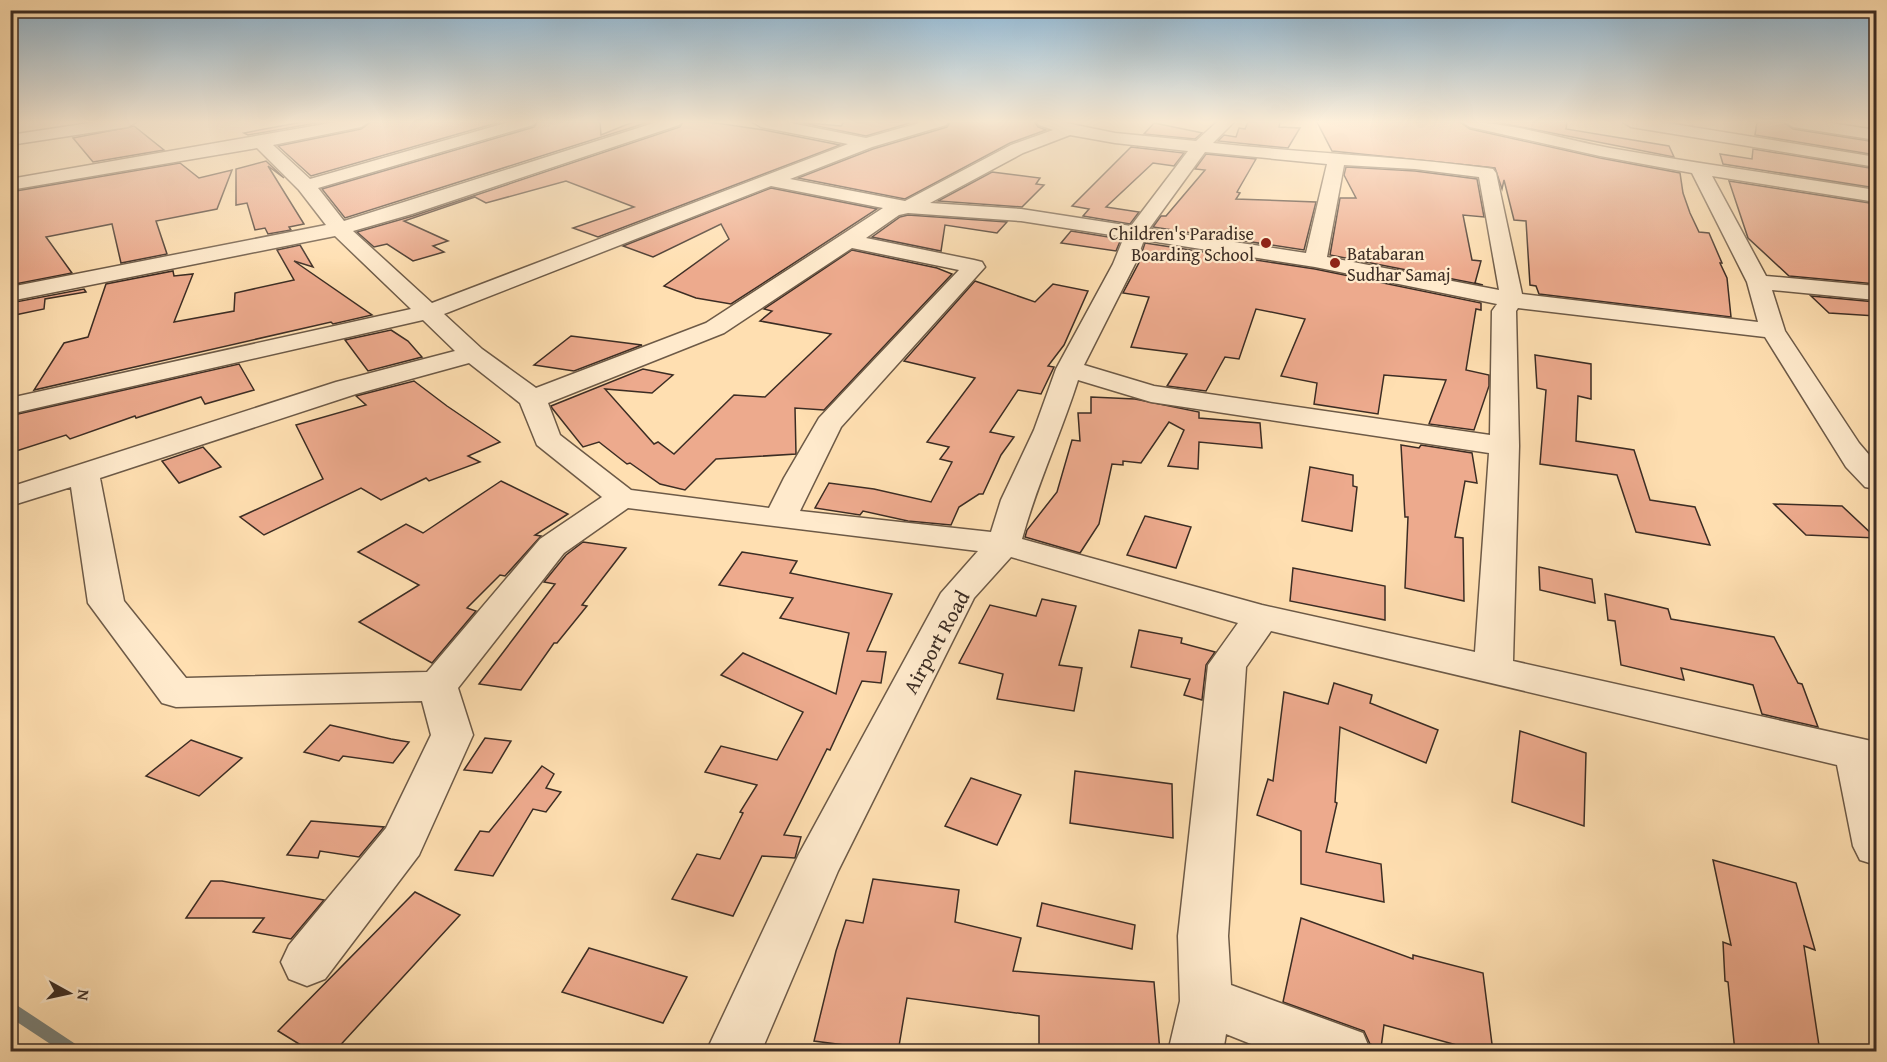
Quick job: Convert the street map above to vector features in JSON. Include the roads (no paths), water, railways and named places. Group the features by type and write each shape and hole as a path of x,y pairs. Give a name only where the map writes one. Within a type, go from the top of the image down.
{"street":[{"path":"10,185 88,172"},
{"path":"291,172 306,186 339,229 472,354 532,399 547,439 622,498 780,519 1004,544 1262,617 1866,756 1876,846"},
{"path":"306,186 356,172"},
{"path":"10,294 339,229 522,172"},
{"path":"10,406 429,312 790,172"},
{"path":"532,399 715,327 893,210 908,207 976,172"},
{"name":"Airport Road","path":"732,1052 816,868 959,593 1004,544 1017,500 1048,430 1069,369 1124,264 1136,233 1182,172"},
{"path":"1315,261 1334,172"},
{"path":"1483,172 1487,172 1512,300 1504,311 1504,446 1493,670"},
{"path":"1700,172 1758,282 1773,331 1857,461 1876,480"},
{"path":"1789,172 1876,196"},
{"path":"767,180 908,207 1021,215 1315,261 1512,300 1773,331"},
{"path":"780,519 799,478 830,423 974,267 849,241"},
{"path":"1758,282 1876,293"},
{"path":"10,497 346,388 472,354"},
{"path":"1069,369 1151,394 1504,446"},
{"path":"1846,445 1876,448"},
{"path":"84,473 106,603 176,693 438,686 552,546 622,498"},
{"path":"1195,1052 1206,1001 1203,936 1227,665 1262,617"},
{"path":"307,962 403,841 452,735 438,686"},
{"path":"1206,1001 1344,1052"}],"waterway":[{"path":"10,1009 75,1052"}],"place":[{"name":"Children's Paradise Boarding School","path":"1266,243"},
{"name":"Batabaran Sudhar Samaj","path":"1335,263"}]}
